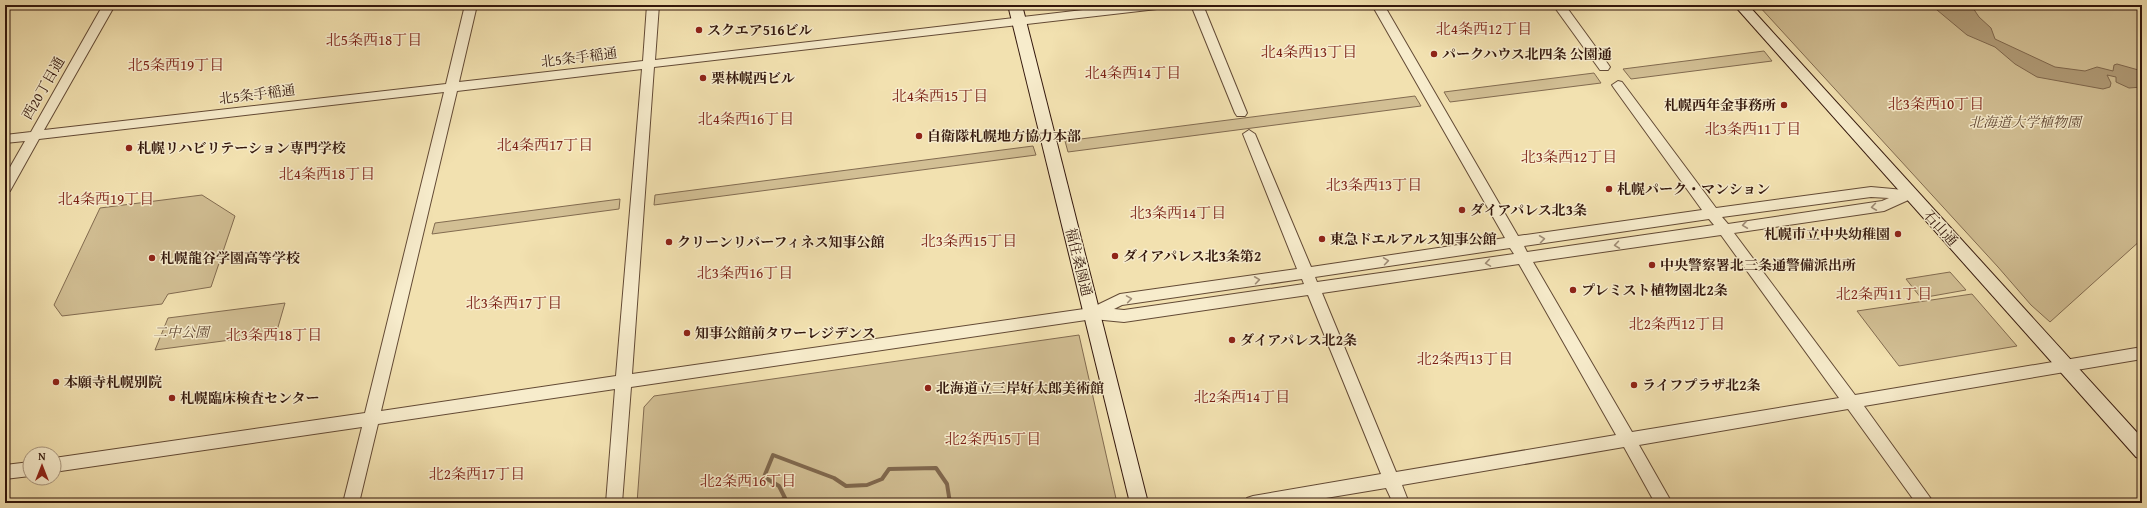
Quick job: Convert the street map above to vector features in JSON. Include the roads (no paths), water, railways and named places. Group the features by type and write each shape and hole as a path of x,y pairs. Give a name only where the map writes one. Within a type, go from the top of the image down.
{"main road":[{"name":"福住桑園通","path":"1015,5 1093,313 1139,503"},
{"name":"石山通","path":"1741,5 2142,451"}],"street":[{"name":"西20丁目通","path":"5,188 109,5"},
{"path":"351,503 471,5"},
{"path":"614,503 653,5"},
{"name":"北5条手稲通","path":"5,139 1157,5"},
{"path":"1197,5 1241,113"},
{"path":"1378,5 1664,503"},
{"path":"1559,5 1604,67"},
{"path":"1618,85 1926,503"},
{"path":"1249,134 1401,503"},
{"path":"1093,313 1120,300 1871,192 1910,194"},
{"path":"62,464 1093,313 1124,316 1314,290 1724,228 1884,206 1910,194"},
{"path":"1253,503 2142,353"},
{"path":"5,472 22,470"}],"waterway":[{"path":"777,503 785,498 779,486 764,477 773,455 834,478 846,486 867,485 882,479 889,469 936,468 947,484 950,503"},
{"path":"940,503 946,503"}],"place":[{"name":"スクエア516ビル","path":"699,30"},
{"name":"パークハウス北四条 公園通","path":"1434,54"},
{"name":"栗林幌西ビル","path":"703,78"},
{"name":"札幌西年金事務所","path":"1784,105"},
{"name":"自衛隊札幌地方協力本部","path":"919,136"},
{"name":"札幌リハビリテーション専門学校","path":"129,148"},
{"name":"札幌パーク・マンション","path":"1609,189"},
{"name":"ダイアパレス北3条","path":"1462,210"},
{"name":"札幌市立中央幼稚園","path":"1898,234"},
{"name":"東急ドエルアルス知事公館","path":"1322,239"},
{"name":"クリーンリバーフィネス知事公館","path":"669,242"},
{"name":"ダイアパレス北3条第2","path":"1115,256"},
{"name":"札幌龍谷学園高等学校","path":"152,258"},
{"name":"中央警察署北三条通警備派出所","path":"1652,265"},
{"name":"プレミスト植物園北2条","path":"1573,290"},
{"name":"知事公館前タワーレジデンス","path":"687,333"},
{"name":"ダイアパレス北2条","path":"1232,340"},
{"name":"本願寺札幌別院","path":"56,382"},
{"name":"ライフプラザ北2条","path":"1634,385"},
{"name":"北海道立三岸好太郎美術館","path":"928,388"},
{"name":"札幌臨床検査センター","path":"172,398"}],"district":[{"name":"北4条西12丁目","path":"1484,28"},
{"name":"北5条西18丁目","path":"374,39"},
{"name":"北4条西13丁目","path":"1309,51"},
{"name":"北5条西19丁目","path":"176,64"},
{"name":"北4条西14丁目","path":"1133,72"},
{"name":"北4条西15丁目","path":"940,95"},
{"name":"北3条西10丁目","path":"1936,103"},
{"name":"北4条西16丁目","path":"746,118"},
{"name":"北3条西11丁目","path":"1753,128"},
{"name":"北4条西17丁目","path":"545,144"},
{"name":"北3条西12丁目","path":"1569,156"},
{"name":"北4条西18丁目","path":"327,173"},
{"name":"北3条西13丁目","path":"1374,184"},
{"name":"北4条西19丁目","path":"106,198"},
{"name":"北3条西14丁目","path":"1178,212"},
{"name":"北3条西15丁目","path":"969,240"},
{"name":"北3条西16丁目","path":"745,272"},
{"name":"北2条西11丁目","path":"1884,293"},
{"name":"北3条西17丁目","path":"514,302"},
{"name":"北2条西12丁目","path":"1677,323"},
{"name":"北3条西18丁目","path":"274,334"},
{"name":"北2条西13丁目","path":"1465,358"},
{"name":"北2条西14丁目","path":"1242,396"},
{"name":"北2条西15丁目","path":"993,438"},
{"name":"北2条西17丁目","path":"477,473"},
{"name":"北2条西16丁目","path":"748,480"}],"park label":[{"name":"北海道大学植物園","path":"2025,122"},
{"name":"二中公園","path":"181,332"}]}
